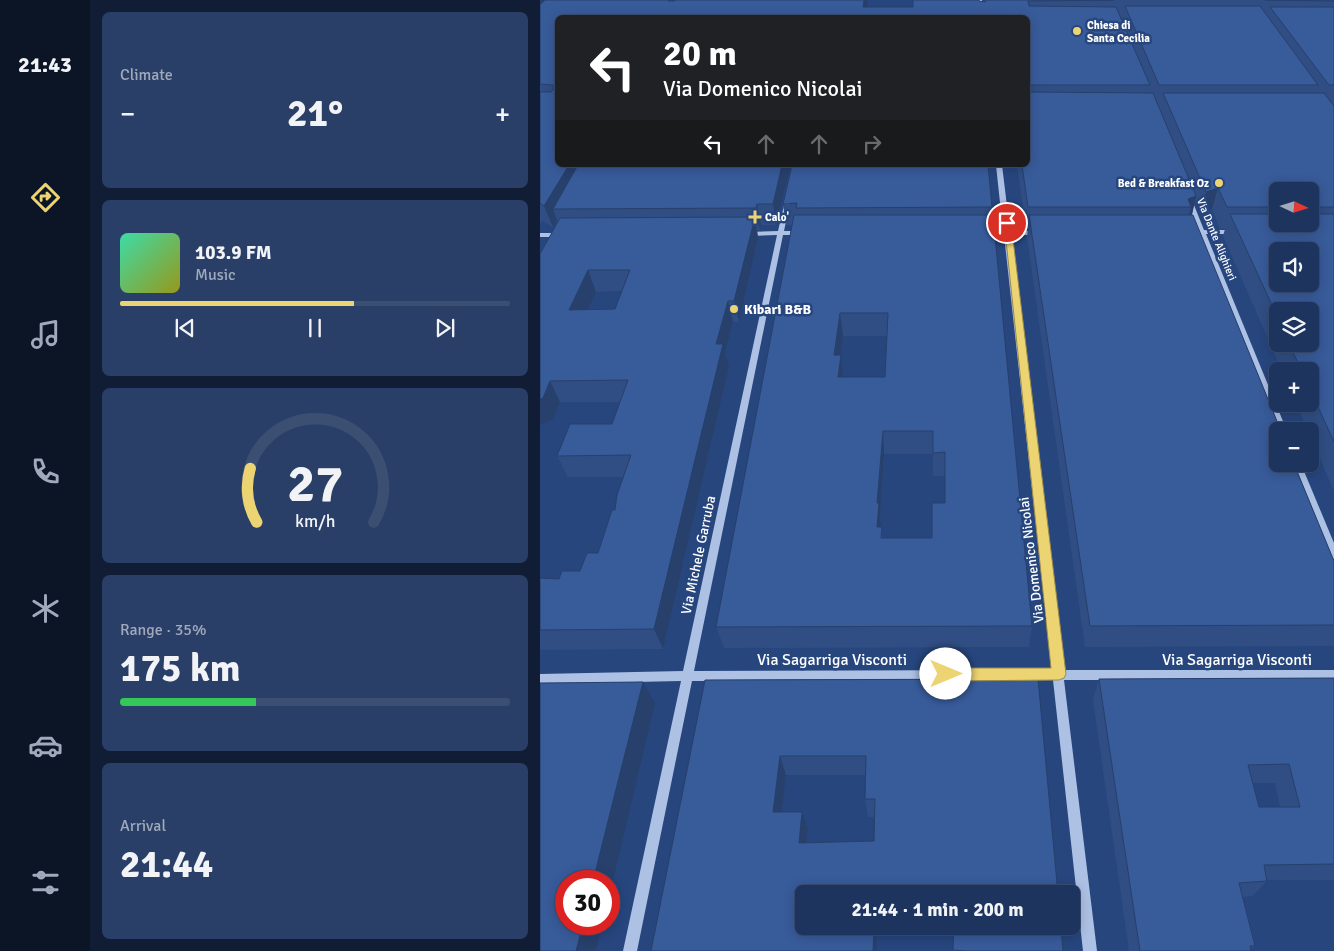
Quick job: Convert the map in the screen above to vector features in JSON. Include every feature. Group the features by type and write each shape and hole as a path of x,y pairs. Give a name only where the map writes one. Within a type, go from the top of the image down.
{"street":[{"path":"980,0 982,15"},
{"name":"Via Domenico Nicolai","path":"999,167 1090,951"},
{"name":"Via Michele Garruba","path":"630,951 789,191"},
{"name":"Via Dante Alighieri","path":"1187,196 1279,422"},
{"path":"549,243 558,226"},
{"path":"1177,232 1246,232"},
{"path":"973,233 1044,233"},
{"path":"540,235 566,234"},
{"path":"738,234 804,234"},
{"path":"1300,472 1334,555"},
{"name":"Via Sagarriga Visconti","path":"540,680 639,679 688,676 1334,674"}],"building":[{"path":"545,0 864,0 863,7 913,7 913,0 979,0 985,2 986,0 1114,0 1028,1 1029,6 1116,7 1150,85 1030,85 1030,15 555,15 555,167 568,167 544,206 540,203 540,92 551,92 553,85 540,84 540,5"},
{"path":"1265,0 1334,0 1334,1"},
{"path":"1125,6 1260,6 1318,85 1159,85"},
{"path":"1270,7 1334,7 1334,85 1329,85"},
{"path":"1030,92 1153,93 1196,196 1188,199 1191,207 1028,207 1022,167 1030,167"},
{"path":"1163,93 1324,93 1334,106 1334,207 1319,207 1319,182 1269,182 1269,207 1227,207 1218,188 1206,192"},
{"path":"577,167 782,167 773,204 757,204 756,208 553,209"},
{"path":"792,167 988,167 992,207 796,208 797,203 783,204"},
{"path":"1230,214 1269,214 1269,232 1319,232 1319,214 1334,214 1334,442 1319,409 1319,362 1298,362 1293,352 1319,352 1319,302 1271,302"},
{"path":"794,215 993,215 1032,626 716,627","holes":["840,313 888,313 885,377 838,377 841,355 834,355","883,431 933,431 933,453 945,452 945,503 932,503 932,538 881,538 882,527 877,527 879,503 877,503"]},
{"path":"1029,215 1193,215 1269,402 1269,412 1273,412 1277,422 1269,422 1269,472 1297,472 1334,561 1334,625 1090,626"},
{"path":"755,217 734,301 728,301 716,344 723,344 654,629 540,630 540,578 559,579 562,571 580,571 587,553 598,553 612,510 615,510 617,495 631,455 557,456 570,424 612,424 628,380 550,381 543,398 540,399 540,254 560,218","holes":["588,270 630,270 615,309 569,310"]},
{"path":"1334,678 1334,864 1264,865 1267,881 1239,883 1255,946 1250,946 1251,951 1140,951 1099,679","holes":["1289,764 1300,807 1259,807 1248,765"]},
{"path":"1038,679 1057,885 795,885 795,935 874,935 873,951 651,951 705,680","holes":["780,756 866,756 865,799 875,799 874,841 799,843 802,812 773,812"]},
{"path":"643,682 596,870 555,870 555,935 580,935 576,951 540,951 540,683"},
{"path":"954,935 1062,935 1063,951 966,951 953,950"}],"place":[{"name":"Chiesa di Santa Cecilia","path":"1077,31"},
{"name":"Bed & Breakfast Oz","path":"1219,183"},
{"name":"Calo'","path":"755,217"},
{"name":"Kibari B&B","path":"734,309"}],"route":[{"path":"946,674 1059,674 1007,223"}]}
